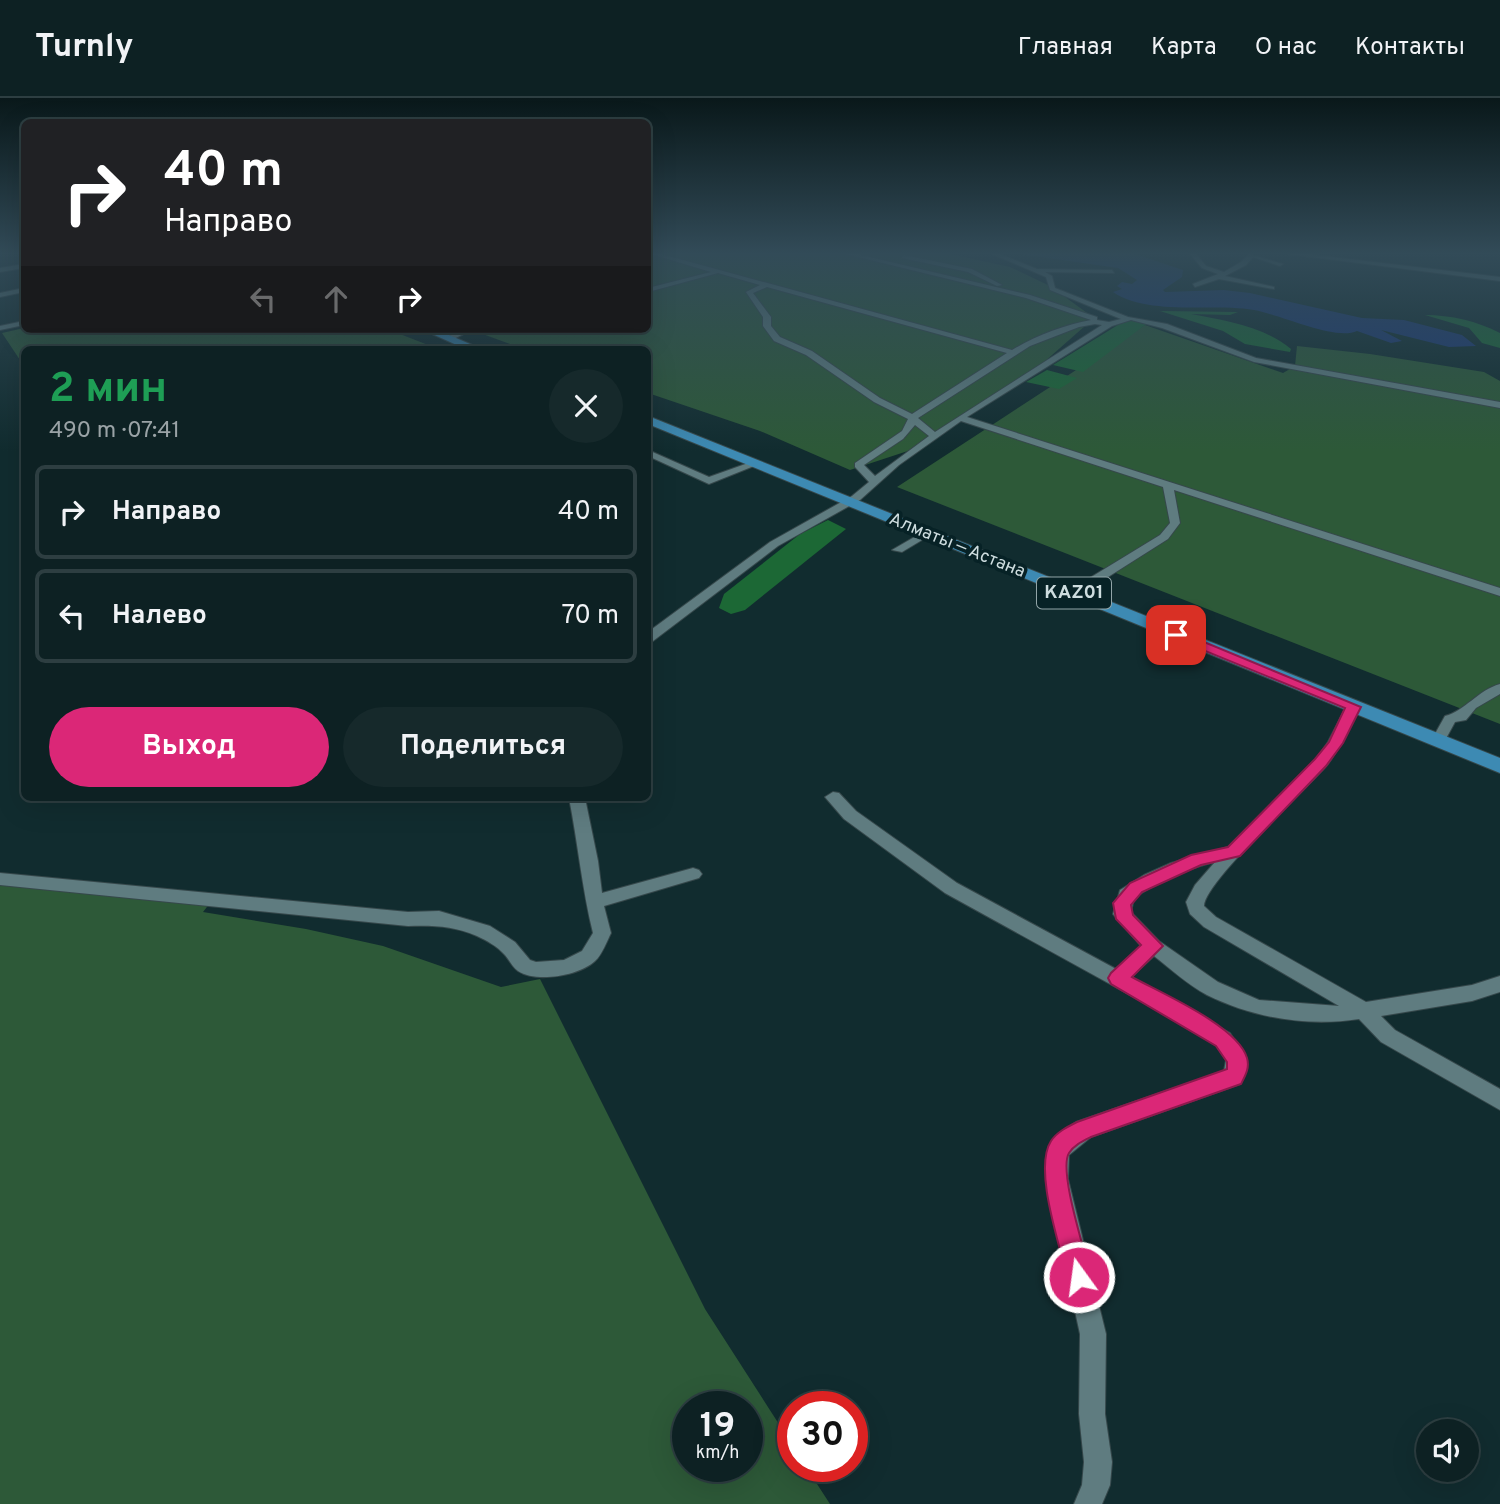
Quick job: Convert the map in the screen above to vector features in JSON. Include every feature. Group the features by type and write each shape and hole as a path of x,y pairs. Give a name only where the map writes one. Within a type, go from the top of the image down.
{"highway":[{"path":"436,333 468,346"},
{"name":"Алматы — Астана","path":"651,421 1500,766"}],"street":[{"path":"767,320 768,326 777,339 808,353 877,400 911,417 934,436"},
{"path":"893,320 1010,352"},
{"path":"1066,320 1073,327"},
{"path":"874,481 858,466 875,450 906,433 911,417 1010,352 1094,320 1109,324"},
{"path":"651,636 774,544 849,502 961,418 1109,324 1126,320"},
{"path":"1131,320 1164,326 1254,360 1500,405"},
{"path":"0,328 21,324"},
{"path":"449,338 461,333"},
{"path":"961,418 1049,441 1168,485 1494,590 1500,602"},
{"path":"651,455 705,484 754,464"},
{"path":"1074,593 1164,537 1175,523 1168,485"},
{"path":"898,550 927,534"},
{"path":"1438,741 1450,719 1461,718 1471,705 1500,688"},
{"path":"1353,707 1335,743 1321,762 1234,852 1197,895 1195,902 1199,915 1289,970 1362,1009 1388,1036 1500,1100"},
{"path":"833,797 850,815 951,888 1118,978 1223,1039 1237,1059 1237,1069 1233,1077 1084,1129 1067,1139 1058,1149 1055,1161 1056,1179 1093,1334 1092,1414 1098,1462 1096,1485 1088,1504"},
{"path":"0,879 408,919 439,918 484,931 509,947 523,965 536,970 566,967 589,956 602,933 601,920 593,902 590,861 578,801"},
{"path":"1234,852 1197,860 1126,895 1122,903 1122,914 1153,946 1211,988 1258,1008 1334,1015 1472,993 1500,984"},
{"path":"593,902 693,874"},
{"path":"1118,978 1153,946"}],"green space":[{"path":"651,320 1092,320 1043,363 923,446 850,470 760,431 651,394 651,346 515,346 480,333 651,333"},
{"path":"1126,320 1149,322 1083,372 1053,365"},
{"path":"1187,320 1230,322 1269,335 1291,349 1290,352 1245,344 1223,331"},
{"path":"1441,320 1466,320 1500,333 1500,348 1482,343 1469,328"},
{"path":"1145,325 1283,373 1295,366 1297,346 1370,354 1484,372 1500,381 1500,724 897,487"},
{"path":"21,329 21,333 397,333 431,346 21,346 21,362 2,333"},
{"path":"1047,370 1077,378 1059,389 1026,382"},
{"path":"828,520 846,529 745,610 731,614 719,608 724,594 800,534"},
{"path":"0,879 214,898 203,912 306,929 383,946 501,987 540,979 705,1309 758,1391 672,1391 672,1482 763,1482 763,1399 777,1421 777,1482 816,1482 830,1504 0,1504"}],"water":[{"path":"1288,320 1404,320 1462,335 1476,346 1449,347 1381,330 1402,341 1391,343 1357,331 1336,333"}],"route":[{"path":"1079,1277 1056,1179 1055,1161 1058,1149 1067,1139 1084,1129 1121,1114 1222,1082 1233,1077 1237,1069 1237,1059 1223,1039 1118,978 1153,946 1126,920 1122,914 1122,903 1126,895 1136,887 1197,860 1234,852 1321,762 1335,743 1353,707 1176,635"}]}
